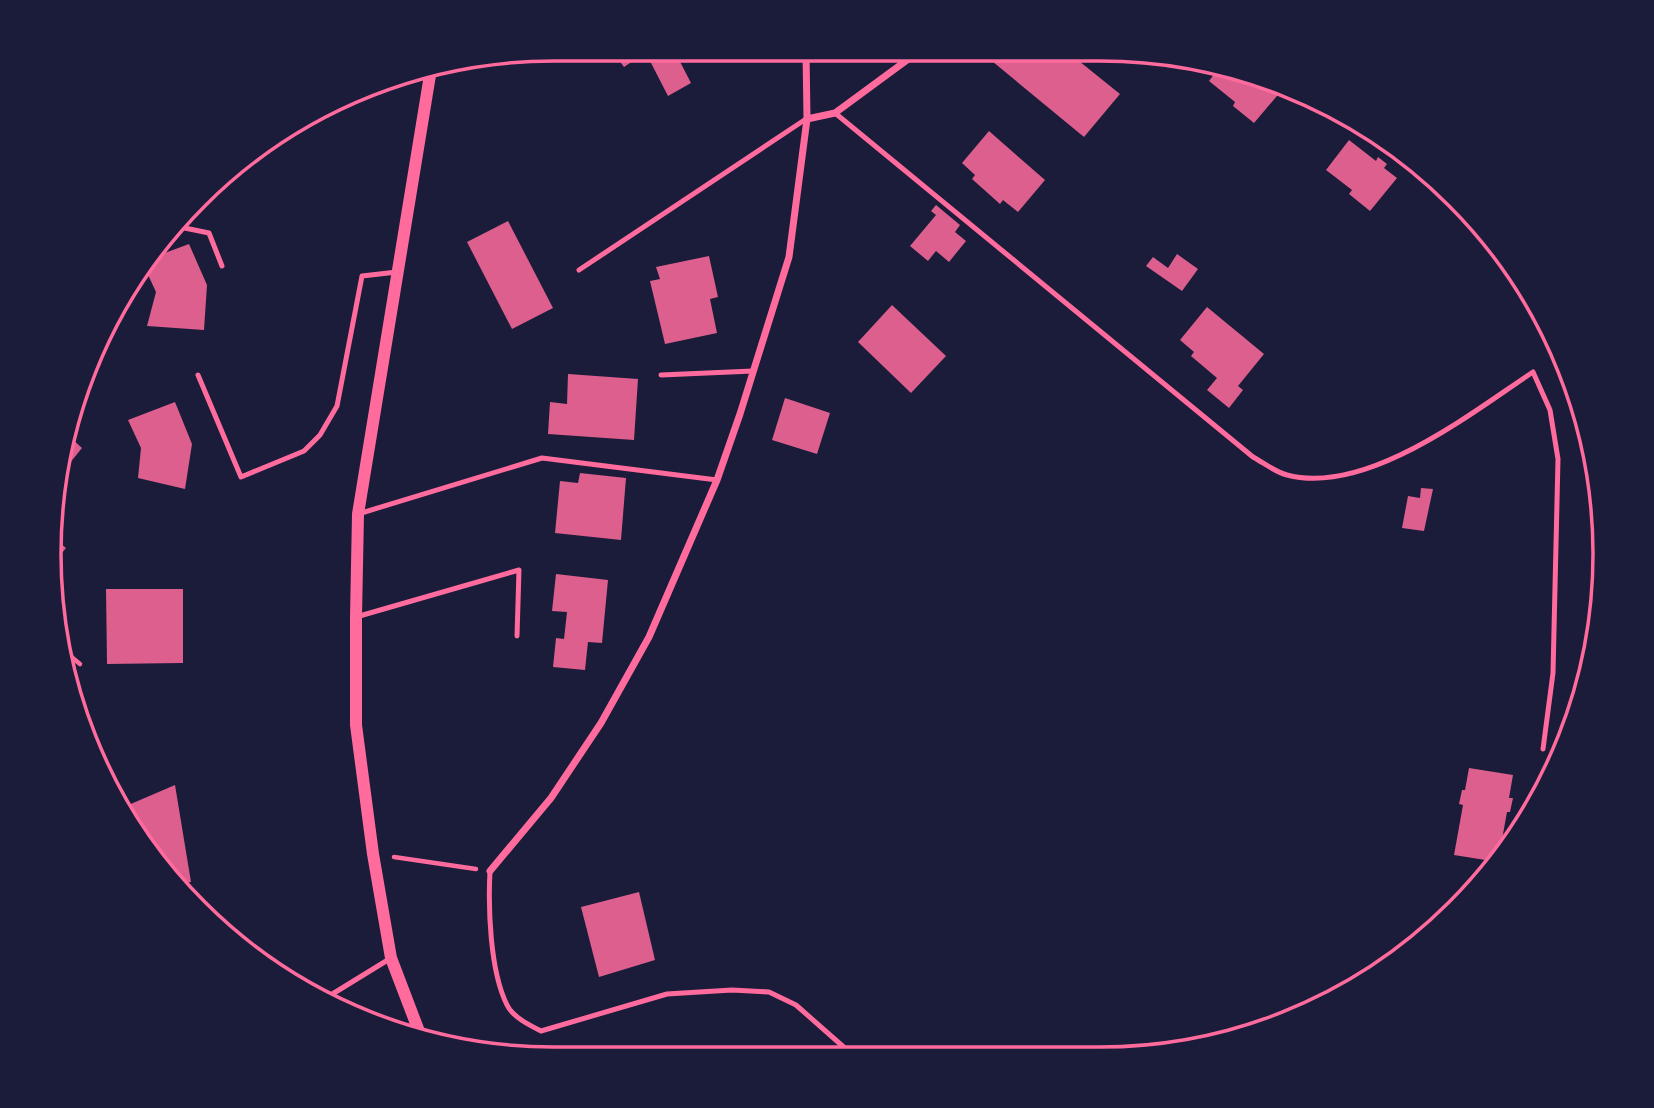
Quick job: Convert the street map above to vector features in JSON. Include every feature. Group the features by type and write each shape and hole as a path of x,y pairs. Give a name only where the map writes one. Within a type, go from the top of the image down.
{"street":[{"path":"490,870 551,798 601,723 649,637 717,480 789,257 807,119 806,61"},
{"path":"807,119 835,113 906,61"},
{"path":"418,1027 391,958 373,854 356,725 356,617 358,514 430,77"}],"lane":[{"path":"835,113 1253,457 1284,474 1307,478 1341,477 1373,468 1444,432 1533,372 1550,410 1558,459 1553,673 1543,749"},
{"path":"579,270 807,119"},
{"path":"185,228 209,233 222,267"},
{"path":"198,375 242,477 303,451 320,435 337,406 362,276 397,272"},
{"path":"661,375 753,371"},
{"path":"358,514 542,458 717,480"},
{"path":"356,617 519,570 517,636"},
{"path":"490,870 488,912 497,970 508,1006 526,1024 541,1031 667,995 732,990 769,992 796,1004 845,1047"},
{"path":"332,994 391,958"}],"path":[{"path":"73,658 80,664"},
{"path":"373,854 490,870"}],"building":[{"path":"620,61 633,61 624,67"},
{"path":"650,61 680,61 691,83 668,96"},
{"path":"992,61 1079,61 1120,94 1084,137"},
{"path":"1214,75 1278,95 1254,123 1233,106 1235,102 1209,81"},
{"path":"989,131 1045,180 1018,212 1003,200 1000,204 972,179 975,175 962,163"},
{"path":"1349,140 1376,161 1378,157 1387,164 1384,168 1397,178 1370,211 1349,194 1352,190 1326,170"},
{"path":"936,205 960,225 955,232 966,241 949,262 936,251 928,261 910,246 936,215 931,211"},
{"path":"508,221 553,308 512,329 467,242"},
{"path":"189,244 207,285 204,330 147,326 156,292 148,275 163,254"},
{"path":"1177,254 1198,269 1182,291 1146,266 1153,257 1168,268"},
{"path":"709,256 718,297 710,299 717,333 665,344 650,281 660,279 656,267"},
{"path":"892,305 946,356 911,393 858,342"},
{"path":"1207,307 1264,354 1238,386 1243,390 1229,408 1207,390 1217,378 1191,356 1194,352 1180,340"},
{"path":"568,374 638,379 634,440 548,434 550,402 567,404"},
{"path":"785,398 830,413 817,454 772,440"},
{"path":"175,402 192,444 185,489 138,478 141,448 128,420"},
{"path":"75,441 82,448 70,463"},
{"path":"580,473 626,478 621,540 555,533 560,481 578,483"},
{"path":"1421,488 1433,489 1424,531 1402,528 1408,496 1420,498"},
{"path":"556,574 608,580 602,643 588,642 585,670 553,667 556,638 564,639 567,612 552,611"},
{"path":"106,589 183,589 183,663 107,664"},
{"path":"1469,768 1513,775 1509,798 1513,798 1510,812 1507,812 1502,839 1486,860 1454,855 1463,805 1459,804 1462,790 1465,790"},
{"path":"175,785 191,882 187,883 163,854 130,804"},
{"path":"639,892 655,960 599,977 581,907"}]}
